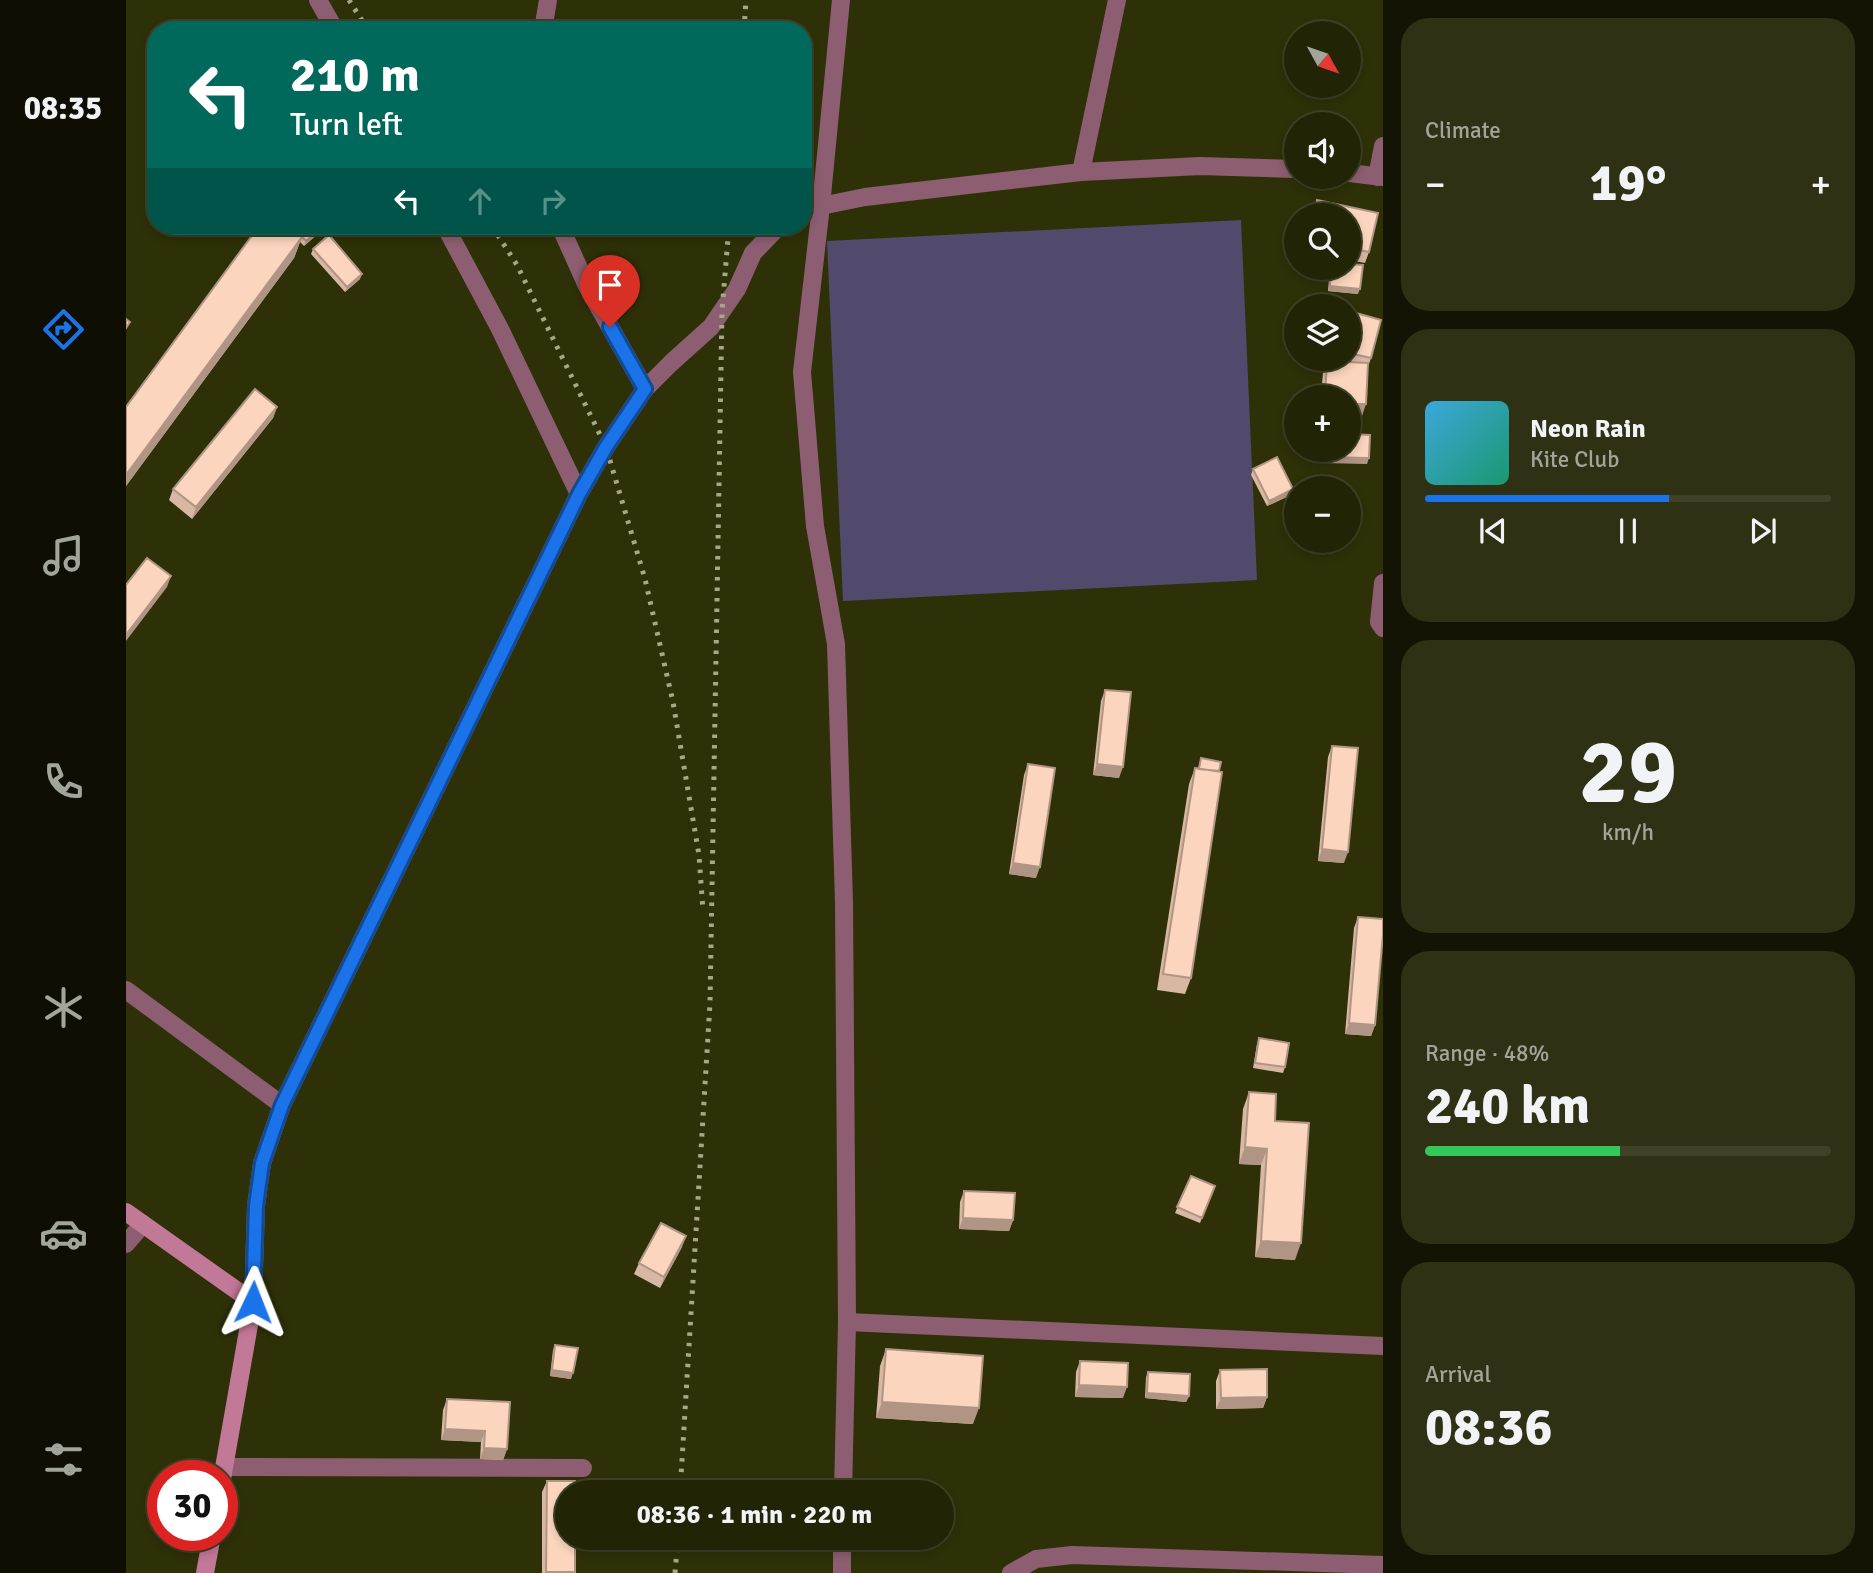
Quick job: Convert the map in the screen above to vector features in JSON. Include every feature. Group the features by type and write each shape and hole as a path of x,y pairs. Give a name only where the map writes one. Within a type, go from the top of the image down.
{"street":[{"path":"317,0 330,21"},
{"path":"544,21 548,0"},
{"path":"841,0 802,372 815,526 836,645 844,902 847,1322 843,1480"},
{"path":"1081,172 1117,0"},
{"path":"1361,175 1380,177 1383,146"},
{"path":"812,210 865,197 1081,172 1200,166 1284,169"},
{"path":"450,235 500,328 579,494"},
{"path":"564,235 587,286 645,389"},
{"path":"225,1460 253,1302 256,1206 262,1163 282,1105 579,494 606,447 645,389 710,327 737,289 753,253 769,235"},
{"path":"1383,583 1379,622 1383,628"},
{"path":"126,990 282,1105"},
{"path":"126,1212 253,1302"},
{"path":"126,1244 143,1224"},
{"path":"847,1322 1383,1346"},
{"path":"238,1473 583,1468"},
{"path":"842,1550 842,1573"},
{"path":"205,1573 209,1551"},
{"path":"1011,1573 1036,1559 1072,1555 1383,1565"}],"shaded area":[{"path":"1241,220 1257,580 843,601 827,241"}],"building":[{"path":"1361,209 1378,213 1369,252 1361,250"},
{"path":"252,235 302,237 126,475 126,407"},
{"path":"301,235 312,235 306,241"},
{"path":"329,235 362,274 347,287 313,249"},
{"path":"1363,265 1360,289 1330,286 1330,280 1361,280"},
{"path":"1361,314 1381,320 1371,358 1361,356"},
{"path":"1361,363 1368,363 1366,404 1361,404 1361,385 1326,385 1326,371 1361,371"},
{"path":"255,389 277,407 196,507 173,489"},
{"path":"1361,435 1370,435 1369,458 1361,458"},
{"path":"1277,457 1286,476 1284,476 1284,494 1269,501 1253,469"},
{"path":"147,558 171,576 126,635 126,585"},
{"path":"1105,690 1131,692 1123,767 1097,764"},
{"path":"1332,746 1358,748 1348,852 1322,849"},
{"path":"1201,758 1221,762 1219,771 1199,769"},
{"path":"1028,764 1055,768 1040,867 1013,863"},
{"path":"1195,768 1222,772 1191,978 1163,974"},
{"path":"1358,917 1383,919 1375,1025 1349,1023"},
{"path":"1259,1038 1289,1043 1285,1067 1255,1063"},
{"path":"1249,1092 1276,1094 1275,1121 1309,1123 1301,1243 1261,1241 1267,1149 1245,1147"},
{"path":"1191,1176 1215,1186 1202,1218 1177,1207"},
{"path":"964,1191 1015,1193 1013,1220 963,1218"},
{"path":"661,1223 686,1236 664,1277 639,1263"},
{"path":"555,1345 578,1348 573,1373 552,1370"},
{"path":"886,1349 983,1356 979,1408 882,1402"},
{"path":"1080,1361 1128,1363 1127,1387 1079,1385"},
{"path":"1267,1369 1267,1397 1221,1398 1220,1370"},
{"path":"1148,1372 1190,1374 1189,1396 1147,1393"},
{"path":"447,1399 510,1402 507,1449 484,1448 485,1431 445,1429"},
{"path":"547,1481 555,1481 555,1550 575,1550 575,1572 546,1572"}],"railway":[{"path":"349,0 362,21"},
{"path":"745,21 746,0"},
{"path":"498,235 517,265 606,447 645,579 673,702 699,855 703,911"},
{"path":"681,1480 710,1003 722,311 728,235"},
{"path":"675,1573 677,1550"}],"route":[{"path":"253,1302 256,1206 262,1163 282,1105 579,494 606,447 645,389 610,327"}]}
